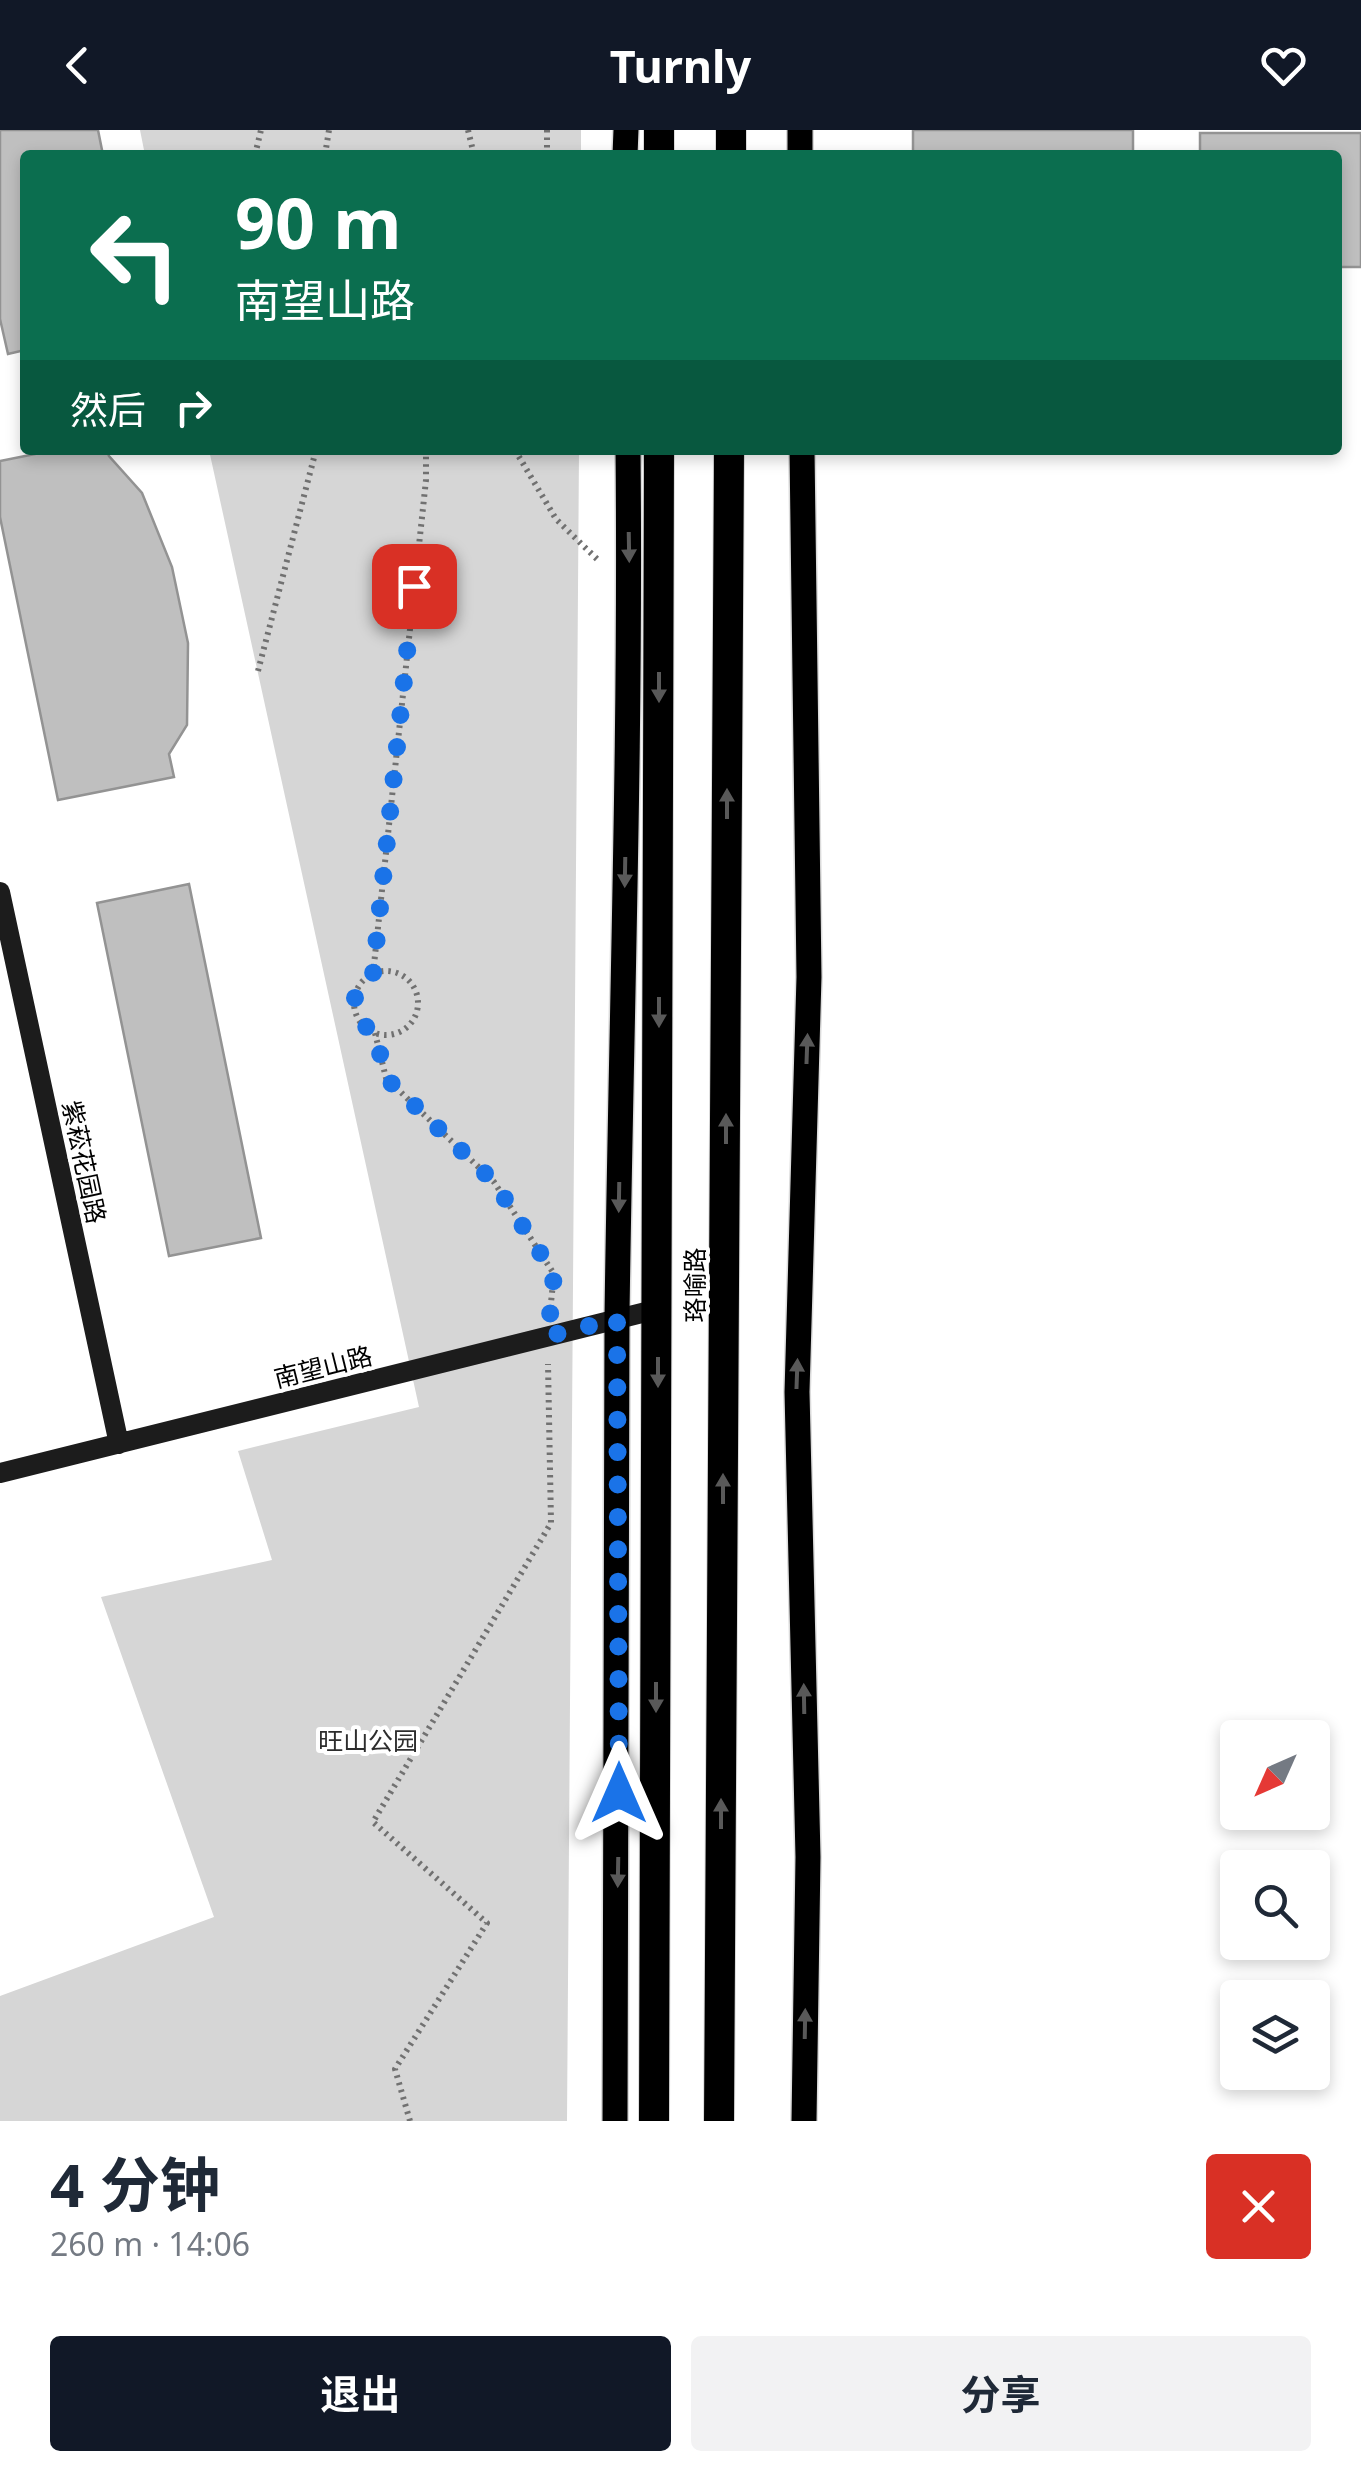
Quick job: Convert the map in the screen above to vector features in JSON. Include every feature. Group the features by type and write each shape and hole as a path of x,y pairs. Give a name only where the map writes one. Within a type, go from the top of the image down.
{"highway":[{"name":"珞喻路","path":"654,2121 659,455"},
{"name":"珞喻路","path":"719,2121 729,455"}],"main road":[{"path":"616,2121 617,1319 630,591 628,455"},
{"path":"802,455 809,977 797,1392 808,1857 804,2121"}],"street":[{"name":"紫菘花园路","path":"0,892 118,1444"},
{"name":"南望山路","path":"0,1473 658,1309"}],"path":[{"path":"258,671 315,455"},
{"path":"373,974 426,455"},
{"path":"518,455 556,518 630,591"},
{"path":"384,971 405,978 417,996 418,1008 406,1028 386,1035 375,1033 361,1022 354,1002 362,982 373,974 384,971"},
{"path":"375,1033 386,1078 494,1182 554,1274 548,1336 551,1523 373,1822 487,1923 396,2070 410,2121"}],"green space":[{"path":"140,130 581,130 581,150 144,150"},
{"name":"旺山公园","path":"210,455 579,455 567,2121 0,2121 0,1996 214,1917 101,1597 272,1560 238,1451 419,1407"}],"building":[{"path":"0,130 98,130 102,150 20,150 20,351 8,354 0,319"},
{"path":"913,130 1133,130 1133,150 913,150"},
{"path":"1200,133 1361,133 1361,267 1342,267 1342,150 1200,150"},
{"path":"30,455 109,455 142,493 172,567 188,643 187,725 169,754 174,777 58,800 0,517 0,461"},
{"path":"189,884 261,1238 169,1256 97,903"}],"route":[{"path":"414,586 373,974 362,982 354,1002 365,1028 375,1033 386,1078 494,1182 554,1274 548,1336 617,1319 619,1793"}]}
